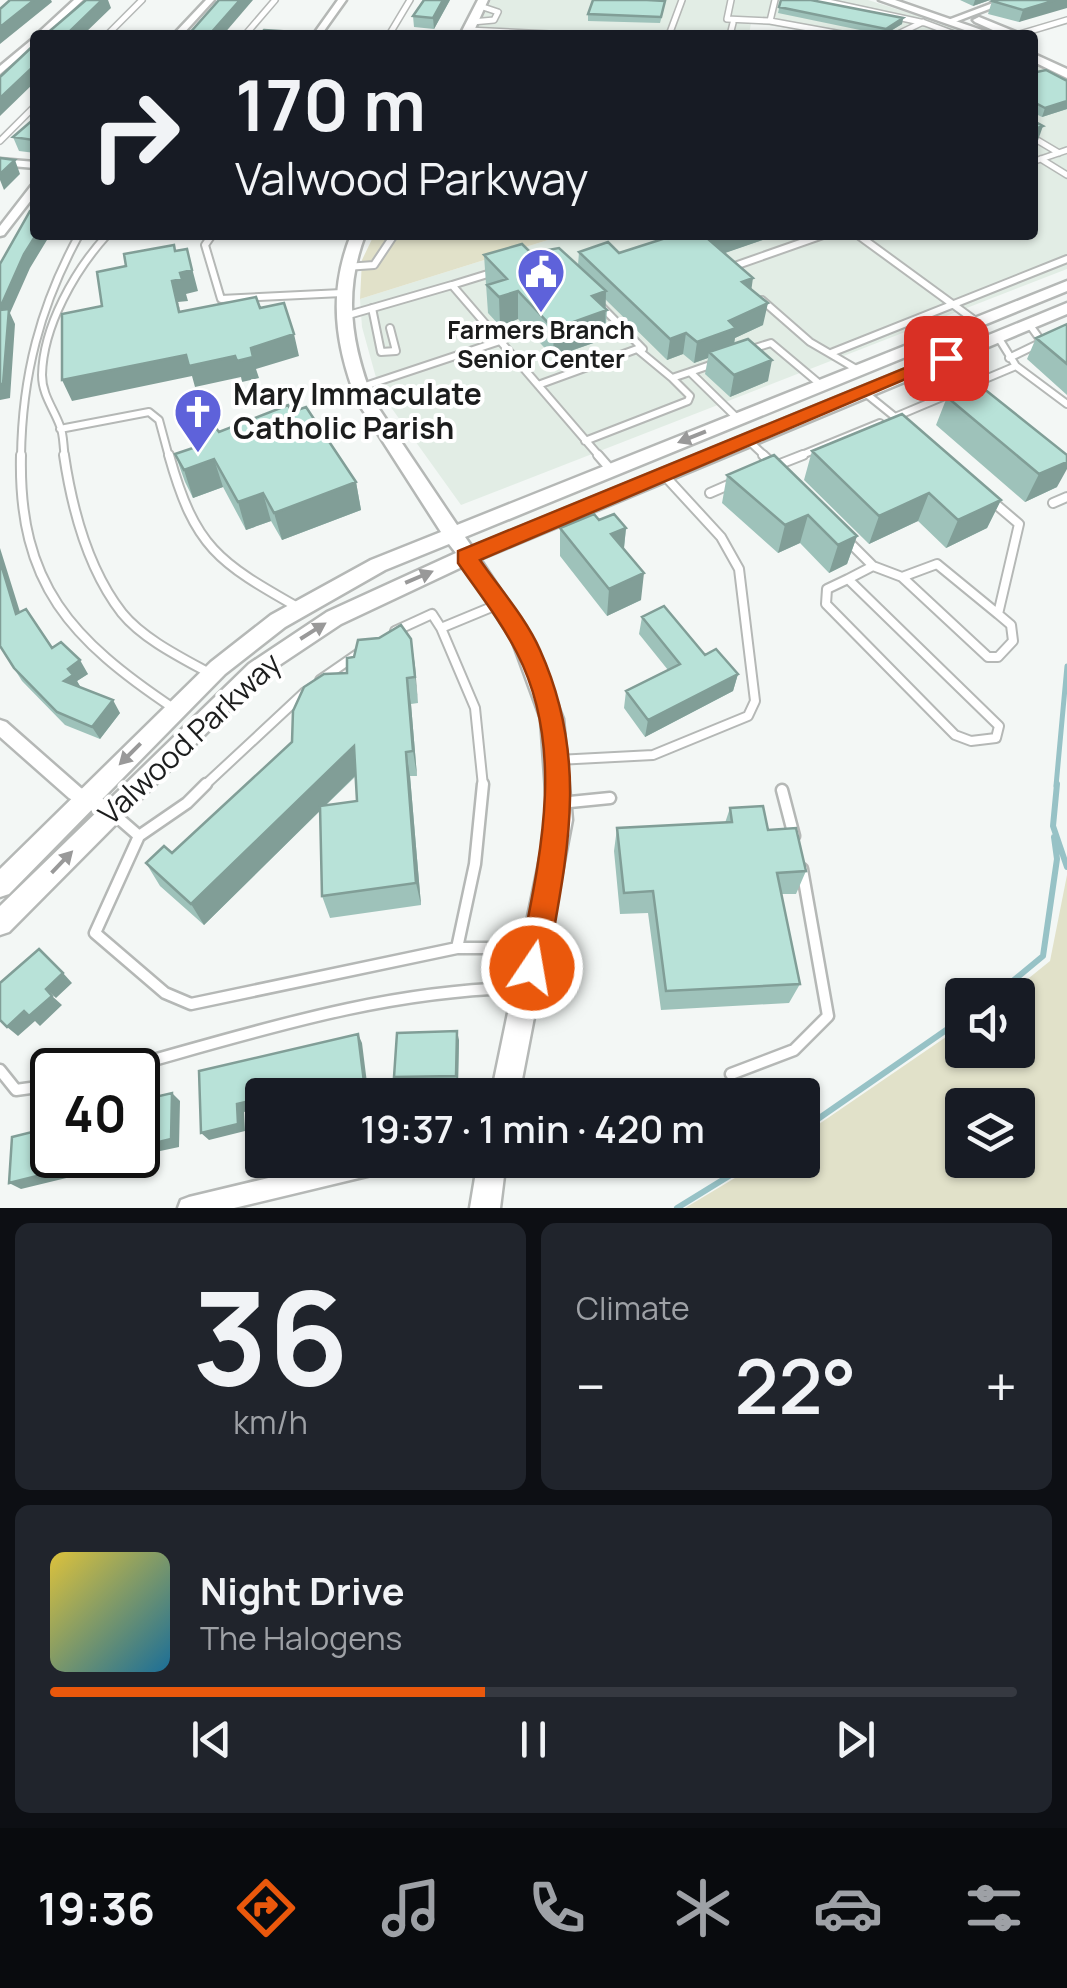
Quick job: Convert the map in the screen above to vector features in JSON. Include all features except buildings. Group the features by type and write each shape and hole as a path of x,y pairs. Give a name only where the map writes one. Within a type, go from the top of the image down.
{"main road":[{"path":"884,0 977,30"},
{"path":"920,0 1004,30"},
{"path":"469,29 482,3"},
{"path":"1038,47 1067,61"},
{"path":"1040,64 1067,74"},
{"path":"356,240 344,268 342,316 350,364 359,388 389,443 499,604 534,665 552,719 560,804 509,1078"},
{"name":"Valwood Parkway","path":"0,886 212,674 300,608 378,564 1067,286"},
{"name":"Valwood Parkway","path":"0,923 269,661 334,618 466,557 1067,308"},
{"path":"978,322 998,336"},
{"path":"770,431 775,419 818,396 821,386"},
{"path":"485,1208 489,1178"}],"street":[{"path":"46,30 79,0"},
{"path":"182,30 210,0"},
{"path":"321,30 342,0"},
{"path":"952,20 1010,0"},
{"path":"0,71 30,44"},
{"path":"1040,64 1067,61"},
{"path":"0,162 30,165"},
{"path":"0,233 30,194"},
{"path":"1,730 85,798 111,812"},
{"path":"189,1208 313,1178"}],"lane":[{"path":"112,30 142,0"},
{"path":"249,30 275,0"},
{"path":"392,30 410,0"},
{"path":"671,30 682,0"},
{"path":"731,0 727,19 770,21 820,30"},
{"path":"770,21 775,0"},
{"path":"819,0 841,2 944,30"},
{"path":"469,29 494,20 498,12 482,3"},
{"path":"1033,30 1067,20"},
{"path":"906,30 923,22"},
{"path":"731,30 732,23"},
{"path":"0,141 30,111"},
{"path":"1038,141 1059,153"},
{"path":"1038,160 1067,150"},
{"path":"1041,159 1067,175"},
{"path":"76,240 56,270 18,398 19,491 33,550 53,601 106,663 176,710"},
{"path":"102,240 82,262 61,299 42,375 50,412 60,430 70,494 86,547 123,614 171,651 212,674"},
{"path":"208,240 205,245 221,299 342,294"},
{"path":"344,268 374,265 391,240"},
{"path":"737,278 726,269 807,240"},
{"path":"865,240 978,322"},
{"path":"831,352 1067,260"},
{"path":"342,316 502,270"},
{"path":"452,285 611,470"},
{"path":"586,440 688,401 690,396 591,296"},
{"path":"759,298 810,342 858,370"},
{"path":"372,308 380,352 396,350 390,328"},
{"path":"1009,358 1042,342 1030,324"},
{"path":"998,336 1016,366 1067,404"},
{"path":"359,388 500,340"},
{"path":"739,354 771,343 821,386"},
{"path":"538,385 643,350"},
{"path":"946,358 978,382"},
{"path":"672,378 723,360"},
{"path":"758,472 1016,366"},
{"path":"690,372 738,419"},
{"path":"966,388 980,399"},
{"path":"864,392 909,429"},
{"path":"60,430 149,412 159,420 180,495 208,548 251,581 300,608"},
{"path":"748,440 787,478"},
{"path":"557,760 653,756 748,716 756,701 739,569 721,537 664,475"},
{"path":"710,493 742,480"},
{"path":"978,488 1019,524 998,614"},
{"path":"1053,503 1067,496"},
{"path":"836,528 873,566 902,578 988,657 998,658 1013,642 1011,625 947,568 926,565 902,578"},
{"path":"848,579 999,726 996,738 971,741 955,735 826,604 823,596 827,589 873,566"},
{"path":"441,628 499,604"},
{"path":"380,638 432,614 458,658 483,732 483,833 456,948"},
{"path":"364,649 258,731 188,804 139,836 95,933 165,993 191,1004 456,948 536,948"},
{"path":"782,790 796,842"},
{"path":"560,804 610,798"},
{"path":"111,812 139,836"},
{"path":"731,1074 794,1050 828,1016 799,857"},
{"path":"160,1059 374,1003 492,986 528,989"},
{"path":"0,1070 16,1090 30,1088"}],"shaded area":[{"path":"491,0 868,0 963,30 801,30 751,23 750,30 476,30"},
{"path":"1038,65 1067,80 1067,269 461,505 380,392 362,327 360,299 548,240 1038,240"}],"green space":[{"path":"372,240 548,240 360,299 362,260"},
{"path":"1067,875 1067,1208 685,1208 735,1178 820,1178 820,1123 945,1038 945,1068 1035,1068 1035,978 1029,978 1050,961"}],"waterway":[{"path":"1056,786 1067,666"},
{"path":"1057,784 1053,826 1067,867"},
{"path":"1016,978 1043,956 1057,859 1054,837"},
{"path":"820,1118 945,1031"},
{"path":"677,1208 726,1178"}],"place":[{"name":"Farmers Branch Senior Center","path":"541,314"},
{"name":"Mary Immaculate Catholic Parish","path":"198,454"}],"route":[{"path":"532,968 560,820 552,719 529,651 466,557 946,358"}]}
